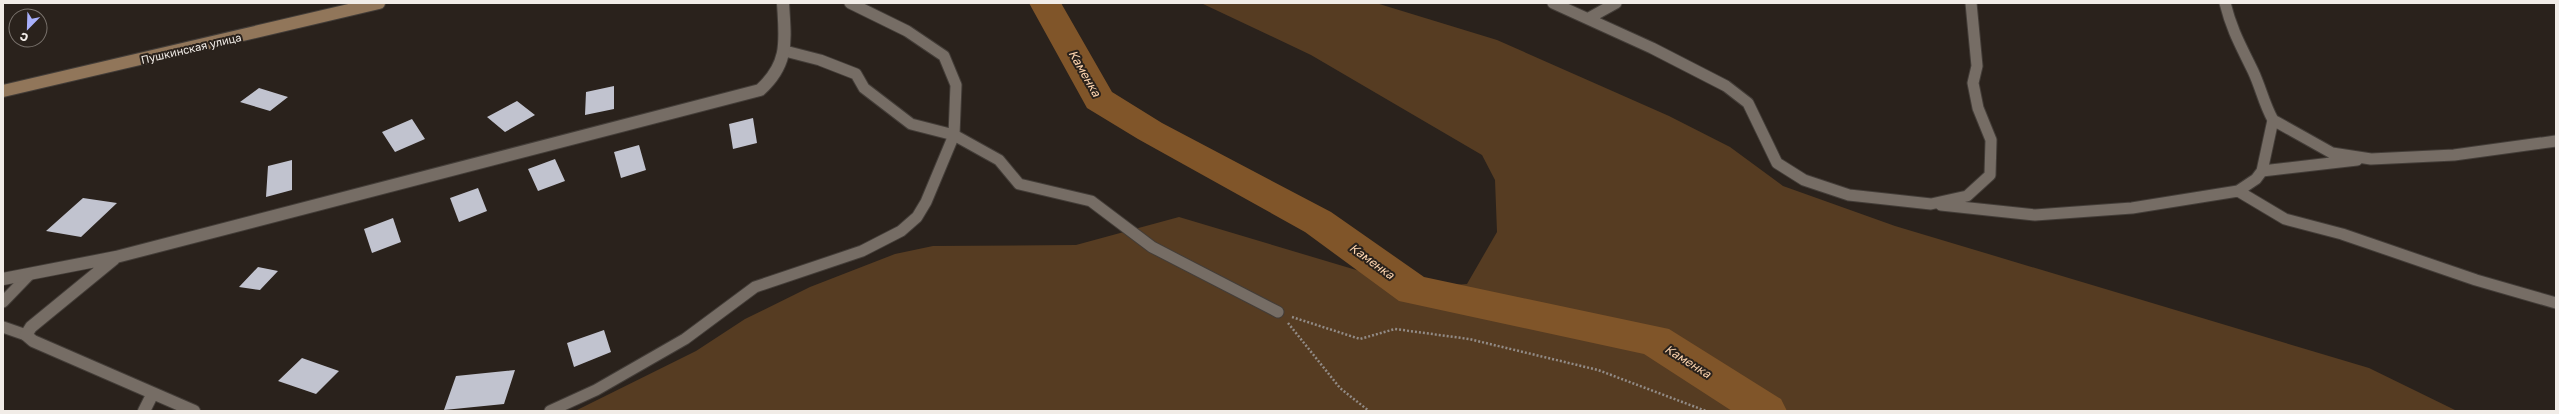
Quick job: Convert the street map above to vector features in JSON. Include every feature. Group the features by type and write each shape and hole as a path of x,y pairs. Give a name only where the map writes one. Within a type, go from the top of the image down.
{"main road":[{"name":"Пушкинская улица","path":"3,91 379,3"}],"street":[{"path":"3,279 116,257 760,90 772,81 781,67 785,51 783,3"},
{"path":"116,257 31,327 26,335 33,341 194,411"},
{"path":"144,411 153,393"}],"lane":[{"path":"550,411 596,390 685,339 755,287 862,251 901,231 917,217 926,202 954,135 956,85 944,56 907,32 850,3"},
{"path":"1553,3 1589,18 1726,86 1748,103 1777,163 1804,180 1849,195 2035,215 2132,208 2238,192 2256,179 2262,171 2273,120"},
{"path":"1589,18 1616,3"},
{"path":"1931,204 1967,196 1990,175 1991,140 1978,108 1973,83 1977,66 1975,29 1971,3"},
{"path":"2225,3 2232,30 2254,74 2263,102 2273,120 2332,153 2371,159"},
{"path":"785,51 820,60 856,74 864,88 911,124 954,135 999,160 1019,184 1091,201 1152,247 1278,312"},
{"path":"2262,171 2371,159 2454,155 2556,141"},
{"path":"2238,192 2285,219 2342,234 2476,280 2556,303"},
{"path":"3,302 30,274"},
{"path":"3,327 26,335"}],"path":[{"path":"1278,312 1340,388 1369,411"},
{"path":"1278,312 1360,339 1395,329 1469,338 1598,370 1706,411"}],"shaded area":[{"path":"1201,3 1376,3 1497,40 1669,116 1730,147 1783,186 1895,226 2369,368 2457,411 575,411 696,351 745,319 810,287 895,254 933,246 1076,245 1179,217 1393,281 1436,286 1467,284 1497,232 1495,180 1482,155 1311,55"}],"building":[{"path":"614,86 614,109 585,115 586,92"},
{"path":"259,88 288,97 270,111 240,102"},
{"path":"517,101 535,115 505,132 487,117"},
{"path":"753,118 757,143 733,149 729,124"},
{"path":"412,119 425,139 395,152 382,132"},
{"path":"639,145 646,170 621,178 614,152"},
{"path":"555,159 565,181 538,191 528,169"},
{"path":"292,160 292,190 266,197 268,166"},
{"path":"478,188 487,211 459,222 450,198"},
{"path":"83,198 117,203 81,237 46,231"},
{"path":"393,218 401,242 372,253 364,229"},
{"path":"258,267 278,271 260,290 239,287"},
{"path":"604,330 611,352 574,367 567,343"},
{"path":"302,358 339,371 316,394 278,381"},
{"path":"515,370 504,404 444,410 456,376"}],"waterway":[{"name":"Каменка","path":"1045,3 1099,100 1150,131 1318,222 1413,290 1655,340 1766,411"}]}
